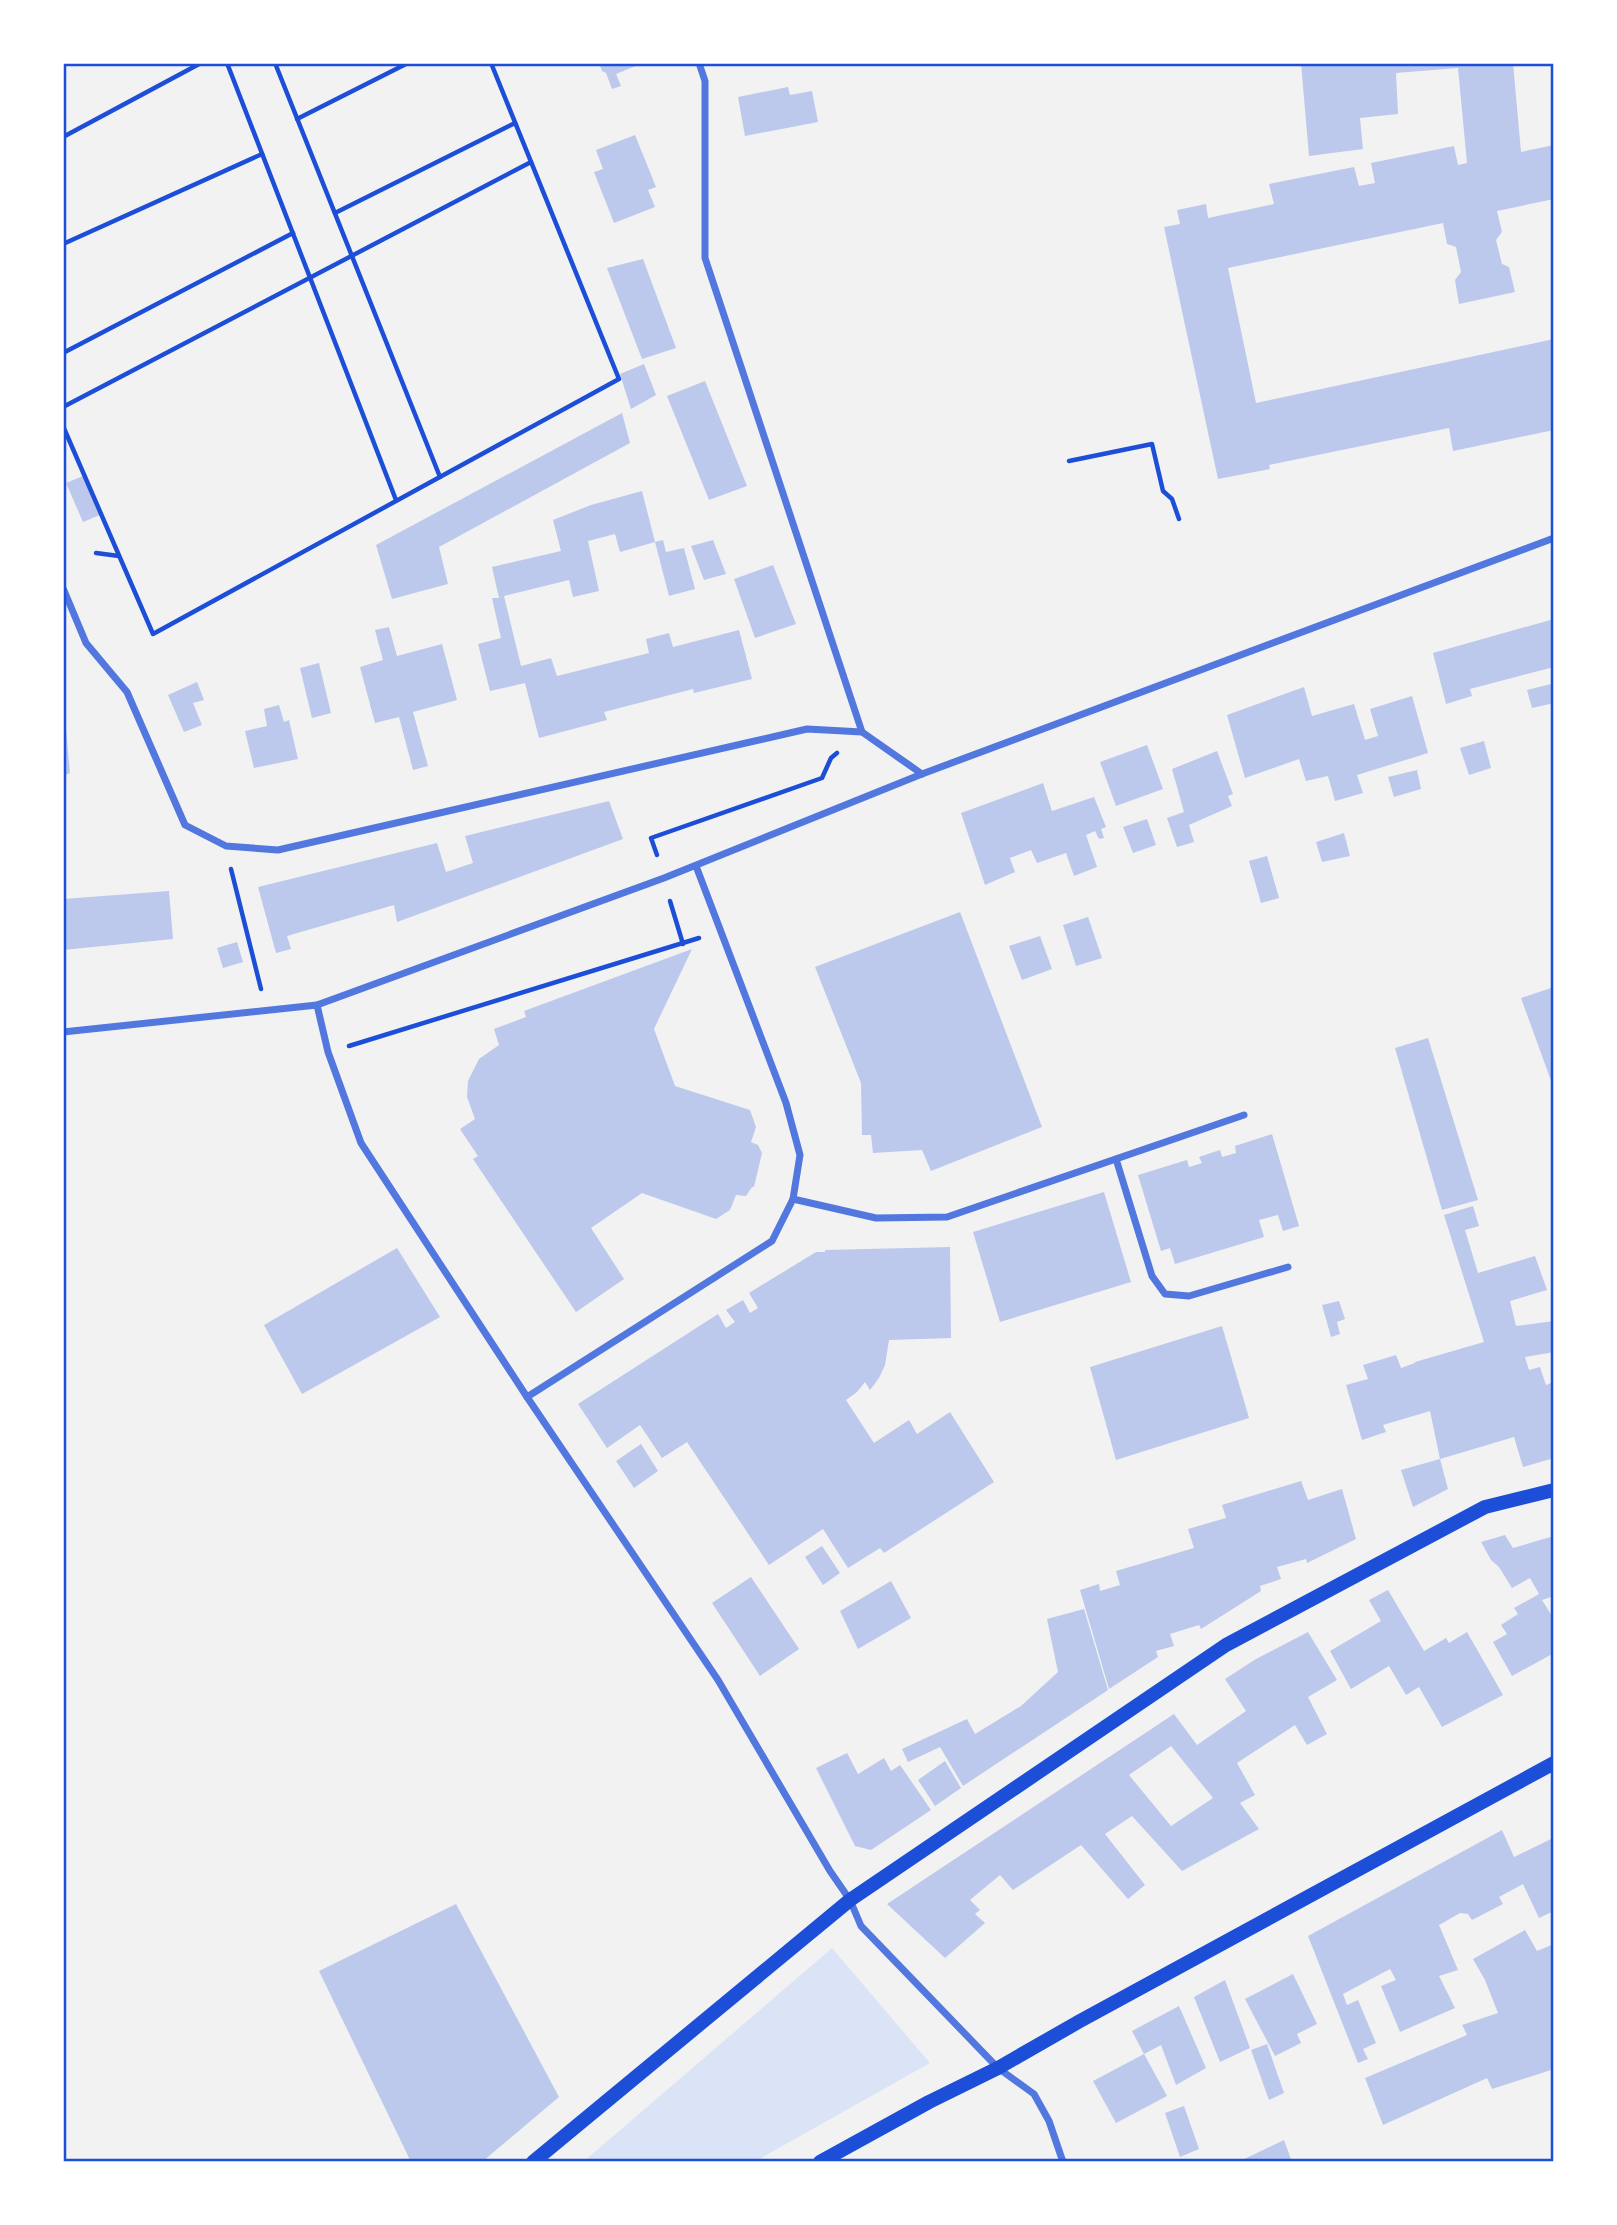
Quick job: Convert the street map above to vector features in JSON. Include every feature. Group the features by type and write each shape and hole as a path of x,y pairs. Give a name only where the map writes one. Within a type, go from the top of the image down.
{"main road":[{"path":"533,2162 850,1900 1226,1645 1485,1507 1554,1490"},
{"path":"820,2162 929,2102 999,2068 1080,2021 1554,1763"}],"street":[{"path":"699,63 705,81 705,258 862,732"},
{"path":"63,1032 317,1005 696,866 922,774 1554,538"},
{"path":"63,588 86,643 127,692 185,825 226,846 278,850 807,729 862,732 922,774"},
{"path":"527,1397 772,1241 793,1199 800,1155 786,1103 696,866"},
{"path":"317,1005 328,1052 361,1143 527,1397 718,1680 830,1871 850,1900 860,1926 999,2068 1034,2094 1048,2121 1063,2162"},
{"path":"793,1199 876,1218 947,1217 1244,1115"},
{"path":"1116,1159 1152,1276 1165,1294 1189,1296 1288,1267"}],"path":[{"path":"63,137 201,63"},
{"path":"227,63 396,500"},
{"path":"275,63 440,477"},
{"path":"297,119 408,63"},
{"path":"63,426 153,634 619,379 491,63"},
{"path":"335,213 515,123"},
{"path":"63,244 262,154"},
{"path":"63,407 531,162"},
{"path":"63,354 293,233"},
{"path":"1069,461 1152,444 1163,491 1172,499 1179,519"},
{"path":"96,553 120,556"},
{"path":"226,846 267,1011"},
{"path":"328,1052 683,944"}],"shaded area":[{"path":"832,1948 930,2063 754,2162 583,2162"}],"building":[{"path":"599,63 643,63 616,74 621,86 612,89"},
{"path":"1301,63 1513,63 1521,152 1554,145 1554,199 1497,211 1502,232 1496,240 1502,264 1509,267 1515,292 1459,304 1455,280 1461,272 1456,247 1447,244 1443,223 1228,268 1256,403 1554,339 1554,430 1453,451 1449,428 1269,465 1270,469 1218,479 1164,227 1180,224 1177,210 1206,204 1208,218 1274,204 1269,184 1354,167 1359,186 1375,183 1371,163 1454,146 1458,165 1467,163 1458,68 1396,73 1398,114 1360,118 1363,149 1309,156"},
{"path":"788,87 790,95 812,91 818,122 745,136 738,97"},
{"path":"635,135 656,187 648,190 655,207 614,223 594,172 603,169 596,150"},
{"path":"643,259 676,348 642,359 607,268"},
{"path":"644,364 656,395 631,409 620,374"},
{"path":"705,381 747,486 709,500 667,396"},
{"path":"622,413 630,443 439,547 448,584 392,599 376,545"},
{"path":"83,476 100,515 83,522 66,483"},
{"path":"642,491 655,542 620,552 615,534 588,541 599,591 573,597 569,580 504,596 521,666 551,658 557,676 649,653 646,639 669,633 673,647 739,630 752,679 694,693 693,689 604,712 607,720 539,738 525,683 490,691 478,644 501,638 492,598 499,598 492,567 561,551 553,520 591,505"},
{"path":"663,540 666,552 684,548 695,589 669,596 655,542"},
{"path":"713,540 726,574 704,580 691,546"},
{"path":"773,565 796,624 755,638 734,579"},
{"path":"1554,619 1554,667 1470,689 1472,696 1446,704 1433,653"},
{"path":"389,627 397,656 442,644 457,700 413,712 428,766 413,770 399,717 375,723 360,667 383,660 375,630"},
{"path":"319,663 331,713 312,718 300,668"},
{"path":"197,682 204,700 193,703 202,725 184,732 168,695"},
{"path":"1551,684 1554,703 1532,708 1527,690"},
{"path":"1304,687 1312,716 1354,704 1365,740 1378,736 1370,709 1412,696 1428,753 1357,775 1363,793 1335,801 1328,776 1306,781 1299,759 1245,778 1227,715"},
{"path":"279,705 284,722 289,720 298,759 254,768 245,731 267,726 264,709"},
{"path":"63,717 70,773 63,776"},
{"path":"1484,741 1491,768 1469,775 1460,748"},
{"path":"1147,745 1163,789 1116,806 1100,762"},
{"path":"1217,751 1233,794 1228,796 1232,806 1189,825 1194,842 1177,847 1167,818 1184,812 1172,769"},
{"path":"1417,770 1421,789 1394,797 1388,777"},
{"path":"1043,783 1052,811 1094,797 1106,827 1101,829 1104,838 1099,839 1095,831 1086,835 1097,867 1074,876 1066,853 1037,863 1031,850 1010,858 1015,872 985,885 961,813"},
{"path":"609,801 623,839 397,922 394,905 287,936 291,949 276,953 258,887 437,843 446,872 473,863 465,836"},
{"path":"1147,819 1156,845 1133,853 1123,827"},
{"path":"1344,833 1350,856 1322,862 1316,842"},
{"path":"1267,856 1279,898 1261,903 1249,861"},
{"path":"169,891 173,939 63,950 63,899"},
{"path":"960,912 1042,1127 931,1171 922,1150 873,1153 871,1135 862,1135 861,1083 815,967"},
{"path":"1088,917 1102,958 1076,966 1063,925"},
{"path":"1040,936 1052,969 1022,980 1009,946"},
{"path":"237,942 243,962 223,968 217,948"},
{"path":"692,949 654,1029 675,1086 750,1110 756,1127 751,1142 758,1145 762,1153 754,1187 746,1196 736,1195 730,1210 716,1219 642,1193 591,1228 624,1279 576,1312 473,1159 478,1156 460,1129 475,1119 467,1097 468,1081 479,1059 499,1045 494,1029 526,1017 524,1011"},
{"path":"1554,987 1554,1089 1521,998"},
{"path":"1428,1038 1478,1200 1442,1210 1395,1048"},
{"path":"1272,1134 1299,1226 1283,1231 1278,1215 1259,1220 1264,1237 1175,1264 1170,1248 1161,1251 1138,1175 1187,1160 1189,1167 1202,1163 1199,1157 1220,1150 1222,1157 1236,1153 1235,1146"},
{"path":"1104,1192 1131,1282 1000,1322 973,1232"},
{"path":"1473,1206 1479,1226 1465,1230 1478,1273 1535,1256 1547,1290 1510,1301 1516,1326 1554,1321 1554,1352 1525,1357 1529,1370 1540,1367 1546,1385 1554,1382 1554,1458 1523,1467 1514,1437 1440,1459 1430,1411 1383,1425 1386,1432 1362,1440 1346,1385 1368,1379 1363,1365 1396,1355 1401,1368 1484,1342 1444,1215"},
{"path":"950,1247 951,1338 889,1340 885,1365 879,1378 870,1390 865,1382 846,1400 874,1443 909,1420 917,1434 950,1412 994,1482 884,1553 880,1548 848,1568 823,1529 769,1565 687,1442 662,1458 640,1425 607,1448 578,1404 718,1314 726,1328 735,1322 726,1310 743,1300 750,1313 758,1308 749,1293 816,1252"},
{"path":"397,1248 440,1317 302,1394 264,1325"},
{"path":"1339,1301 1345,1319 1337,1322 1340,1334 1331,1337 1322,1305"},
{"path":"1222,1326 1249,1418 1116,1460 1090,1367"},
{"path":"641,1444 658,1471 634,1488 616,1461"},
{"path":"1440,1459 1448,1489 1413,1507 1401,1470"},
{"path":"1301,1481 1308,1500 1342,1489 1356,1539 1307,1563 1306,1559 1277,1567 1281,1579 1260,1586 1261,1591 1201,1629 1199,1625 1170,1634 1174,1646 1156,1651 1158,1657 1109,1689 1080,1590 1099,1584 1100,1591 1120,1585 1116,1571 1194,1548 1188,1529 1226,1518 1222,1505"},
{"path":"1505,1535 1513,1548 1554,1536 1554,1596 1542,1600 1554,1619 1554,1653 1512,1676 1493,1642 1507,1634 1501,1625 1518,1614 1514,1608 1539,1594 1530,1578 1512,1588 1481,1542"},
{"path":"822,1546 840,1573 823,1585 805,1557"},
{"path":"751,1577 799,1649 760,1676 712,1603"},
{"path":"891,1581 911,1618 858,1649 840,1611"},
{"path":"1388,1590 1424,1651 1446,1638 1449,1643 1467,1632 1503,1695 1442,1727 1419,1687 1406,1695 1389,1666 1351,1689 1330,1651 1381,1621 1369,1600"},
{"path":"1084,1609 1108,1690 963,1786 940,1747 908,1762 902,1749 967,1719 975,1734 1021,1706 1058,1672 1047,1619"},
{"path":"1308,1632 1337,1680 1308,1697 1327,1734 1307,1745 1295,1725 1237,1763 1255,1795 1240,1803 1259,1829 1182,1871 1132,1816 1105,1834 1145,1885 1128,1899 1081,1845 1013,1890 1000,1875 970,1900 980,1910 975,1914 985,1923 945,1958 887,1904 1174,1714 1197,1745 1246,1711 1225,1679 1256,1659","holes":["1171,1746 1213,1798 1171,1826 1129,1775"]},
{"path":"847,1753 858,1774 884,1758 891,1771 900,1765 931,1810 871,1850 855,1846 816,1768"},
{"path":"945,1761 961,1788 935,1806 918,1780"},
{"path":"1502,1830 1514,1857 1551,1839 1554,1845 1554,1891 1551,1892 1554,1911 1539,1918 1523,1884 1499,1897 1503,1904 1472,1920 1468,1914 1460,1913 1439,1925 1458,1970 1439,1976 1455,2008 1400,2032 1381,1986 1396,1980 1390,1969 1343,1994 1347,2005 1358,2000 1376,2043 1363,2049 1368,2059 1358,2063 1308,1936"},
{"path":"456,1904 559,2097 482,2162 411,2162 319,1971"},
{"path":"1525,1930 1537,1951 1554,1944 1554,2069 1492,2089 1487,2078 1383,2125 1365,2078 1467,2035 1462,2025 1498,2013 1473,1959"},
{"path":"1293,1974 1317,2024 1297,2034 1301,2043 1275,2056 1245,1999"},
{"path":"1225,1980 1250,2048 1220,2062 1194,1997"},
{"path":"1179,2006 1206,2068 1176,2085 1161,2045 1144,2054 1132,2031"},
{"path":"1267,2044 1284,2093 1269,2100 1251,2050"},
{"path":"1144,2054 1167,2096 1116,2123 1093,2081"},
{"path":"1184,2106 1199,2149 1180,2157 1165,2113"},
{"path":"1284,2140 1292,2162 1238,2162"}]}
